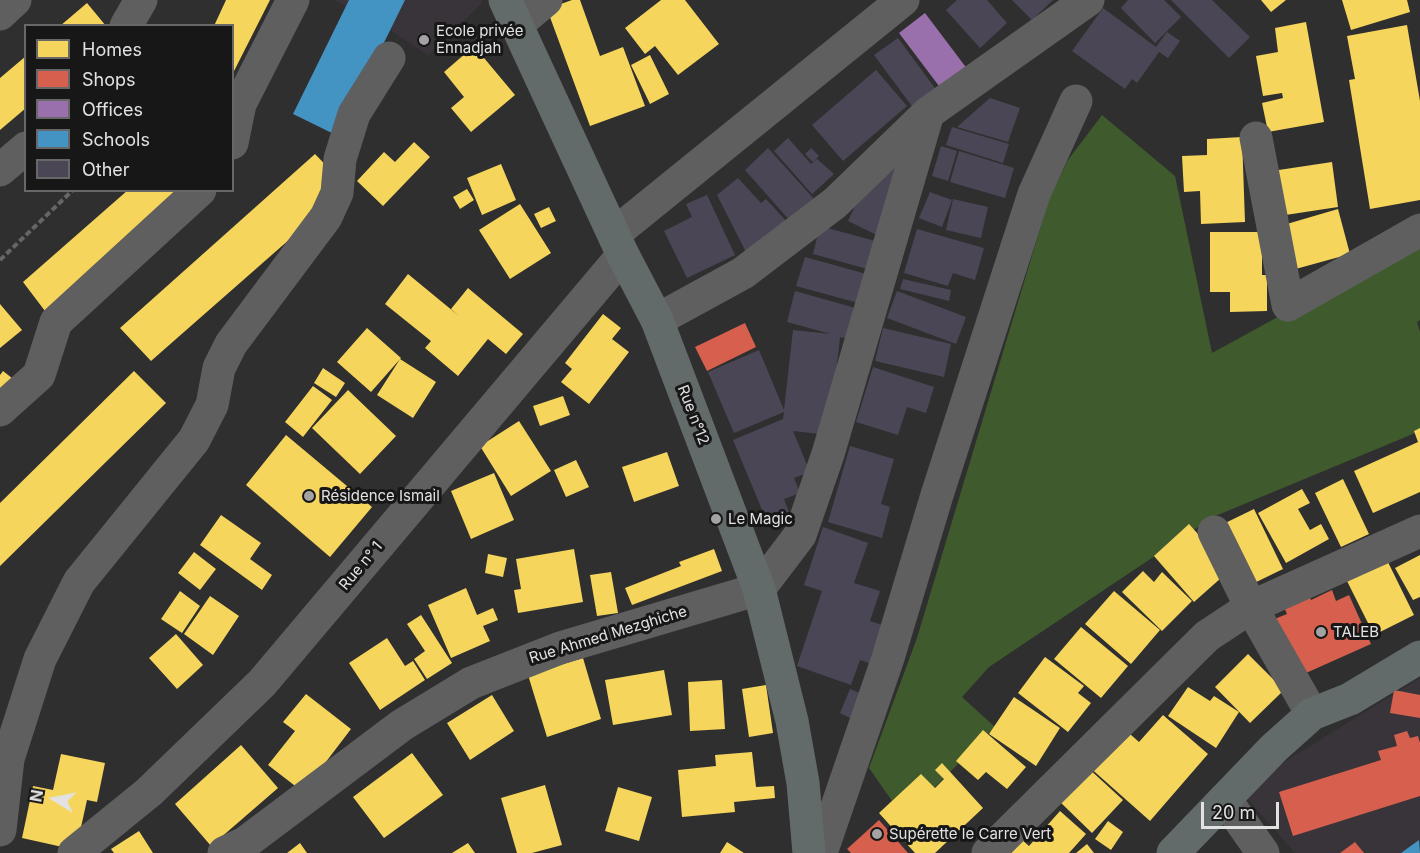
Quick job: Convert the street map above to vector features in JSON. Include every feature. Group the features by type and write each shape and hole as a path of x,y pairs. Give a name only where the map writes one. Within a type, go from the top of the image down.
{"main road":[{"name":"Rue n°12","path":"510,13 618,245 657,320 759,589 792,721 803,783 809,853"},
{"path":"1173,853 1312,714 1350,699 1420,657"}],"street":[{"path":"0,14 15,0"},
{"path":"127,24 141,0"},
{"path":"234,132 240,104 293,0"},
{"path":"510,13 546,0"},
{"name":"Rue n° 1","path":"74,853 149,792 262,683 618,245 903,0"},
{"path":"657,320 743,273 835,204 928,113 1088,0"},
{"path":"0,830 8,759 40,659 79,582 194,440 212,405 219,368 231,344 326,217 337,194 340,159 354,114 389,58"},
{"path":"821,853 888,658 936,495 1034,194 1076,101"},
{"path":"759,589 800,535 828,454 928,113"},
{"path":"1256,138 1288,305 1420,230"},
{"path":"0,170 24,150"},
{"path":"0,410 39,375 56,322 198,192"},
{"path":"988,853 1207,636 1251,607 1420,531"},
{"path":"1214,532 1251,607 1312,714"},
{"name":"Rue Ahmed Mezghiche","path":"224,853 245,843 402,725 471,683 560,648 759,589"},
{"path":"1225,799 1263,853"}],"path":[{"path":"0,260 71,192"}],"shaded area":[{"name":"Ecole privée Ennadjah","path":"334,0 481,0 482,3 428,55 382,25"},
{"path":"1420,678 1420,853 1295,853 1245,796 1281,764"}],"green space":[{"path":"1102,115 1175,176 1212,353 1420,239 1420,320 1417,322 1420,332 1420,431 1213,517 989,667 962,697 995,727 904,818 869,768 917,638 1049,199 1068,160"}],"building: Homes":[{"path":"226,0 270,0 234,71 234,24 215,24"},
{"path":"572,0 580,0 600,56 623,47 645,106 590,126 547,9"},
{"path":"661,0 685,0 719,44 678,75 655,46 645,54 625,28"},
{"path":"1261,0 1286,0 1271,12"},
{"path":"1342,0 1407,0 1410,12 1351,30"},
{"path":"87,3 104,24 62,24"},
{"path":"1306,22 1324,122 1268,132 1262,103 1283,98 1282,93 1263,96 1256,56 1278,52 1275,28"},
{"path":"1407,25 1420,101 1420,200 1370,209 1349,80 1355,79 1347,36"},
{"path":"474,46 515,95 471,132 451,108 464,97 444,72"},
{"path":"650,55 669,94 650,104 631,65"},
{"path":"24,58 24,110 0,130 0,78"},
{"path":"1242,137 1245,222 1201,224 1200,191 1184,192 1182,156 1207,155 1207,139"},
{"path":"414,142 430,157 383,206 357,181 384,152 395,162"},
{"path":"315,154 348,188 151,361 120,328"},
{"path":"1332,162 1338,207 1279,216 1272,171"},
{"path":"501,164 516,200 482,215 467,178"},
{"path":"467,189 474,200 460,209 453,197"},
{"path":"126,192 183,192 45,311 23,282"},
{"path":"520,204 551,253 510,279 479,230"},
{"path":"549,207 556,221 541,228 534,214"},
{"path":"1338,209 1350,254 1292,270 1280,226"},
{"path":"1210,232 1262,232 1262,275 1267,275 1267,311 1230,312 1230,292 1210,292"},
{"path":"408,274 459,316 451,309 468,288 523,334 506,354 488,339 458,376 425,348 431,341 385,304"},
{"path":"0,304 22,330 0,348"},
{"path":"603,314 621,328 612,339 629,352 589,404 561,382 572,369 565,363"},
{"path":"367,328 401,358 371,392 337,362"},
{"path":"400,359 436,382 413,418 377,395"},
{"path":"323,368 345,383 336,397 314,383"},
{"path":"3,371 17,382 0,400 0,375"},
{"path":"134,371 166,403 0,566 0,503"},
{"path":"313,386 332,400 303,437 285,422"},
{"path":"348,390 396,436 360,474 312,428"},
{"path":"563,396 570,415 540,426 533,406"},
{"path":"519,421 551,471 511,496 480,446"},
{"path":"1420,428 1420,492 1373,513 1354,471 1418,442 1414,431"},
{"name":"Résidence Ismail","path":"286,435 372,507 330,557 246,485"},
{"path":"667,452 679,486 634,502 622,467"},
{"path":"576,460 589,487 566,497 554,470"},
{"path":"494,473 514,520 471,539 451,491"},
{"path":"1343,479 1369,534 1341,547 1315,493"},
{"path":"1302,489 1310,503 1298,509 1310,530 1321,524 1329,539 1286,563 1258,513"},
{"path":"1254,509 1283,569 1246,587 1217,527"},
{"path":"221,515 261,543 250,559 272,575 262,590 200,545"},
{"path":"1189,524 1230,570 1194,602 1154,556"},
{"path":"574,549 583,602 518,613 514,590 521,589 516,559"},
{"path":"714,549 722,571 632,605 625,588 681,566 679,562"},
{"path":"194,552 216,569 200,590 178,573"},
{"path":"488,554 507,558 503,577 485,573"},
{"path":"1384,554 1414,615 1374,635 1344,575"},
{"path":"1420,555 1420,597 1413,600 1395,568"},
{"path":"1143,571 1154,582 1162,572 1192,601 1162,631 1122,592"},
{"path":"611,572 618,613 597,616 590,575"},
{"path":"466,588 477,615 493,608 498,620 483,626 490,641 451,658 428,605"},
{"path":"180,591 200,606 182,633 161,619"},
{"path":"1114,591 1160,630 1131,664 1085,624"},
{"path":"210,596 239,616 213,655 184,634"},
{"path":"421,615 452,663 427,679 414,659 425,651 407,624"},
{"path":"1081,627 1128,666 1101,698 1054,659"},
{"path":"176,634 203,665 177,689 149,658"},
{"path":"387,638 405,666 413,661 425,680 380,710 349,663"},
{"path":"1248,654 1284,690 1250,723 1215,687"},
{"path":"1045,657 1084,686 1078,693 1091,703 1068,732 1018,693"},
{"path":"583,658 601,719 547,737 528,675"},
{"path":"664,670 672,715 613,725 605,680"},
{"path":"722,680 725,729 690,731 688,682"},
{"path":"766,685 773,733 749,737 742,689"},
{"path":"1188,687 1210,701 1214,696 1239,712 1216,748 1168,716"},
{"path":"306,694 351,729 303,792 268,765 295,731 283,722"},
{"path":"492,695 514,731 470,760 447,723"},
{"path":"1014,697 1060,728 1036,766 989,734"},
{"path":"1163,715 1208,754 1150,821 1087,765 1121,726 1139,742"},
{"path":"983,730 1026,767 1007,789 986,772 978,780 956,761"},
{"path":"241,745 278,788 211,846 175,804"},
{"path":"752,752 756,787 774,786 775,798 734,802 735,812 682,817 678,770 716,766 715,755"},
{"path":"412,753 443,795 384,838 353,797"},
{"path":"61,754 105,763 97,802 87,800 76,850 22,838 33,786 53,790"},
{"path":"942,763 983,808 935,853 915,853 879,813 921,774 935,788 944,779 935,770"},
{"path":"1087,767 1123,800 1092,833 1057,799"},
{"path":"545,785 562,845 532,853 517,853 501,798"},
{"path":"618,787 652,797 639,841 605,831"},
{"path":"1060,811 1086,834 1069,853 994,853 1013,832 1029,846"},
{"path":"1108,821 1123,832 1111,850 1095,839"},
{"path":"139,831 153,853 114,853 111,849"},
{"path":"727,842 744,853 720,853"},
{"path":"300,843 307,853 287,853"},
{"path":"468,843 475,853 452,853"},
{"path":"1087,844 1094,853 1076,853"}],"building: Shops":[{"path":"745,323 756,347 707,371 695,347"},
{"name":"TALEB","path":"1304,585 1311,600 1332,590 1336,601 1349,595 1371,644 1297,677 1272,620 1287,614 1279,596"},
{"path":"1394,690 1420,695 1420,718 1390,713"},
{"path":"1407,731 1410,738 1418,736 1420,743 1420,796 1293,836 1279,792 1381,760 1378,751 1397,746 1394,735"},
{"name":"Supérette le Carre Vert","path":"879,820 908,853 851,853 847,849"},
{"path":"1355,842 1364,853 1340,853"}],"building: Offices":[{"path":"925,13 968,70 942,90 899,33"}],"building: Schools":[{"path":"349,0 405,0 338,136 293,114"},
{"path":"1419,840 1420,853 1401,853"}],"building: Other":[{"path":"957,0 987,0 1007,23 980,48 946,10"},
{"path":"1012,0 1053,0 1032,20"},
{"path":"1128,0 1164,0 1181,17 1155,43 1121,8"},
{"path":"1171,0 1212,0 1250,37 1229,58"},
{"path":"1103,8 1156,47 1167,32 1180,41 1168,58 1159,52 1137,83 1132,79 1125,89 1072,51"},
{"path":"898,38 937,91 914,109 874,55"},
{"path":"876,70 907,106 843,161 812,125"},
{"path":"990,98 1020,108 1008,142 957,127"},
{"path":"952,127 1009,144 1003,163 946,145"},
{"path":"788,138 811,164 817,159 834,174 812,194 774,151"},
{"path":"941,146 957,151 948,181 932,176"},
{"path":"768,148 815,200 791,222 745,170"},
{"path":"811,148 819,156 813,162 805,154"},
{"path":"959,151 1014,168 1005,198 950,182"},
{"path":"880,154 911,169 879,236 848,221"},
{"path":"738,178 761,203 766,199 789,224 747,254 717,195"},
{"path":"930,192 952,200 942,227 919,218"},
{"path":"707,195 735,255 687,278 664,231 692,217 686,204"},
{"path":"953,199 988,207 981,238 946,230"},
{"path":"820,226 879,242 871,270 813,254"},
{"path":"917,229 984,248 975,280 953,273 948,286 904,273"},
{"path":"805,257 870,275 862,304 796,286"},
{"path":"903,279 951,290 949,301 900,289"},
{"path":"795,291 859,309 850,339 840,337 829,435 793,431 810,472 794,478 800,493 784,499 790,515 768,524 733,440 783,419 784,412 734,433 708,372 759,350 784,410 793,330 831,334 787,322"},
{"path":"897,291 966,317 956,344 887,318"},
{"path":"883,328 951,344 944,377 875,361"},
{"path":"873,367 934,387 926,413 907,407 898,435 856,422"},
{"path":"850,446 894,459 881,504 890,507 882,538 828,522"},
{"path":"823,527 868,543 854,583 880,591 870,621 882,625 869,663 860,660 851,685 797,666 822,591 804,585"},
{"path":"850,689 863,694 852,719 840,713"}],"place":[{"name":"Ecole privée Ennadjah","path":"424,40"},
{"name":"Résidence Ismail","path":"309,496"},
{"name":"Le Magic","path":"716,519"},
{"name":"TALEB","path":"1321,632"},
{"name":"Supérette le Carre Vert","path":"877,834"}]}
